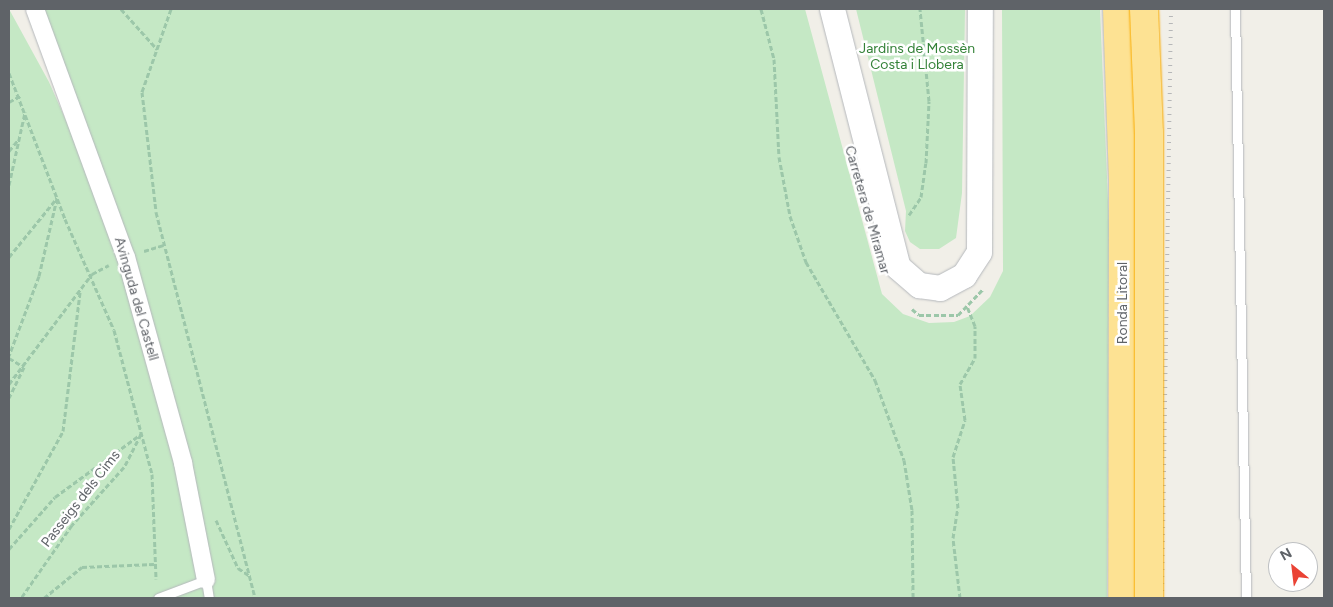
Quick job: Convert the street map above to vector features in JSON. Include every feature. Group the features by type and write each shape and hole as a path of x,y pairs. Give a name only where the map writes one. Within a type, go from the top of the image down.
{"highway":[{"name":"Ronda Litoral","path":"1117,9 1123,179 1122,598"},
{"name":"Ronda Litoral","path":"1144,9 1149,142 1149,598"}],"street":[{"name":"Avinguda del Castell","path":"35,9 126,258 183,463 206,580"},
{"name":"Carretera de Miramar","path":"832,9 898,267 919,285 940,288 964,275 979,252 980,9"}],"lane":[{"path":"1235,9 1246,598"},
{"path":"158,598 206,580"},
{"name":"Avinguda del Castell","path":"206,580 209,598"}],"path":[{"path":"121,9 157,49"},
{"path":"171,9 142,92 156,212 256,598"},
{"path":"761,9 774,59 779,157 790,216 806,262 875,380 904,460 912,510 913,598"},
{"path":"903,216 911,215 921,197 926,163 929,101 920,9"},
{"path":"9,73 17,88 57,198 92,274 114,330 152,474 156,579"},
{"path":"9,102 20,96"},
{"path":"9,185 25,112"},
{"path":"9,151 20,138"},
{"path":"9,257 57,198"},
{"path":"24,366 9,357 39,276 57,198"},
{"path":"136,253 164,245"},
{"path":"9,384 92,274 115,262"},
{"path":"905,302 919,315 958,315 983,293 986,284"},
{"path":"9,529 63,431 80,292"},
{"path":"960,598 953,538 958,508 953,457 965,420 960,384 975,358 975,326 967,306"},
{"path":"9,398 24,366"},
{"name":"Passeigs dels Cims","path":"9,549 55,497 141,434"},
{"name":"Passeigs dels Cims","path":"21,598 72,525 124,467 141,434"},
{"path":"44,598 82,567 154,564"}],"green space":[{"path":"9,9 49,82 122,247 35,9 805,9 882,294 903,314 929,323 954,322 970,316 990,297 1003,271 1002,9 1100,9 1109,225 1107,598 9,598"},
{"name":"Jardins de Mossèn Costa i Llobera","path":"856,9 965,9 962,193 956,238 939,249 920,249 910,242 905,231 906,211"}],"railway":[{"path":"1137,598 1150,9"},
{"path":"1162,598 1171,9"}]}
